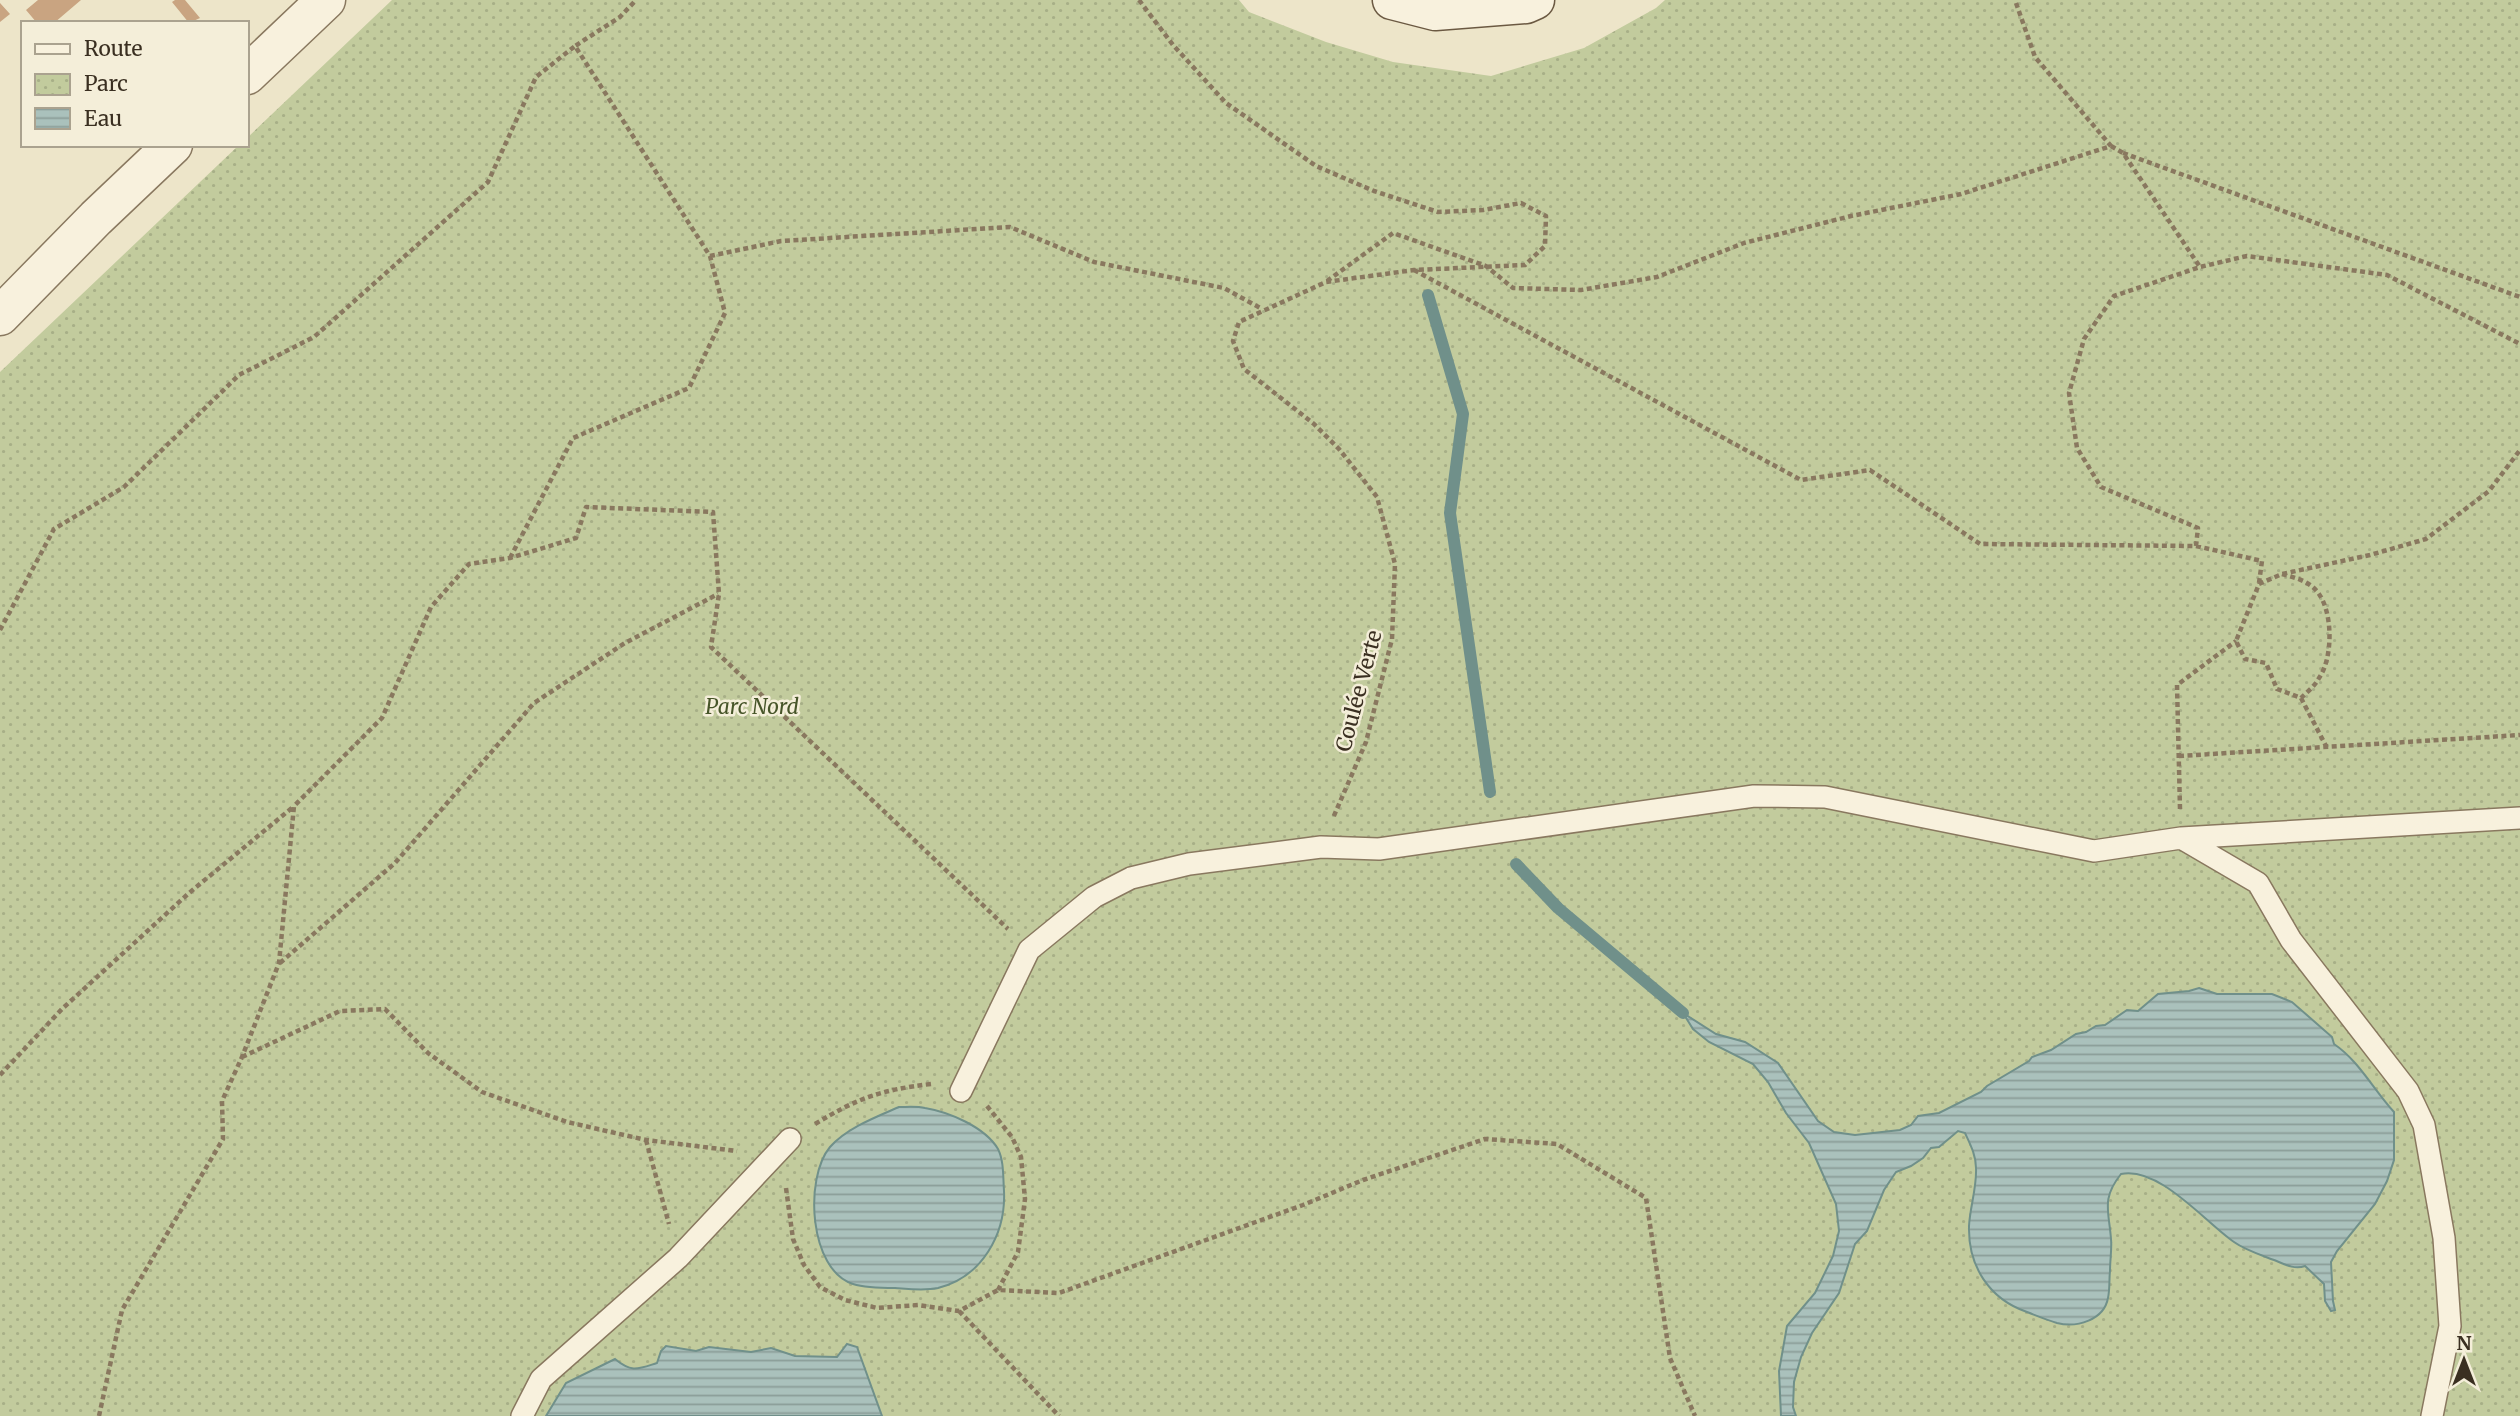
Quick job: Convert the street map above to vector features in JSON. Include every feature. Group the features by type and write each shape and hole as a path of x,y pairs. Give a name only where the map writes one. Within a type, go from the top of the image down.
{"street":[{"path":"248,74 326,0"},
{"path":"1392,0 1436,11 1526,4 1535,0"},
{"path":"0,316 96,218 171,147"}],"lane":[{"path":"961,1091 1029,950 1094,897 1131,878 1189,864 1321,847 1379,849 1754,796 1825,797 2094,851 2181,838 2520,818"},
{"path":"2181,838 2258,883 2291,940 2408,1091 2424,1125 2444,1238 2451,1326 2432,1416"},
{"path":"522,1416 541,1379 678,1258 790,1139"}],"path":[{"path":"0,630 54,528 124,487 239,375 314,337 488,182 536,77 575,46 620,17 636,0"},
{"name":"Coulée Verte","path":"1139,0 1173,45 1226,103 1316,166 1374,191 1438,212 1483,210 1521,203 1546,216 1545,246 1524,265 1414,270 1326,282 1239,322 1233,341 1244,369 1314,424 1339,449 1377,497 1395,564 1392,639 1369,729 1321,847"},
{"path":"2015,0 2035,57 2111,146 2123,153 2520,296"},
{"path":"510,558 573,438 689,387 725,313 710,256 575,46"},
{"path":"1326,282 1393,233 1486,266 1513,288 1581,290 1657,277 1744,243 1851,216 1961,194 2111,146"},
{"path":"2123,153 2200,267"},
{"path":"710,256 781,241 1010,228 1094,262 1224,288 1263,309"},
{"path":"2196,546 2198,528 2101,487 2077,448 2069,393 2084,339 2114,296 2200,267 2247,256 2388,275 2520,344"},
{"path":"1414,270 1801,480 1870,470 1980,544 2196,546 2262,561 2259,584 2236,641 2177,685 2181,838"},
{"path":"2259,584 2281,575 2426,539 2489,491 2520,450"},
{"path":"0,1076 62,1009 188,893 294,806 382,718 431,607 469,564 510,558 576,538 586,507 713,512 719,593 712,647 1029,950"},
{"path":"2281,575 2304,580 2319,594 2328,618 2330,648 2320,677 2301,698"},
{"path":"279,964 395,863 534,703 625,643 719,593"},
{"path":"2236,641 2245,659 2266,663 2277,689 2301,698 2326,746"},
{"path":"2179,756 2520,735"},
{"path":"99,1416 122,1310 223,1139 222,1101 279,964 294,806"},
{"path":"242,1057 340,1011 385,1009 428,1053 482,1092 567,1122 646,1140 772,1156"},
{"path":"998,1290 1018,1252 1025,1199 1021,1157 1012,1137 988,1107 961,1091 930,1084 877,1092 851,1102 790,1139 786,1178 787,1206 793,1239 804,1265 820,1287 845,1300 877,1308 918,1305 960,1311 998,1290 1059,1293 1303,1205 1363,1180 1485,1139 1557,1144 1646,1198 1670,1358 1695,1416"},
{"path":"646,1140 678,1258"},
{"path":"960,1311 1059,1416"}],"green space":[{"name":"Parc Nord","path":"392,0 1239,0 1249,12 1326,42 1393,62 1491,76 1584,48 1656,8 1665,0 2520,0 2520,1416 0,1416 0,372 237,147 248,147 248,137"}],"water":[{"path":"2199,988 2217,994 2272,994 2292,1002 2332,1037 2334,1044 2358,1067 2394,1112 2394,1160 2387,1181 2375,1204 2331,1262 2335,1310 2331,1311 2325,1301 2324,1284 2305,1266 2289,1266 2243,1247 2166,1187 2151,1178 2136,1174 2121,1174 2109,1198 2109,1288 2108,1298 2101,1312 2088,1321 2065,1324 2050,1321 2014,1306 2002,1299 1983,1279 1972,1254 1969,1226 1976,1163 1965,1133 1958,1131 1939,1147 1931,1148 1911,1166 1896,1172 1884,1190 1867,1231 1855,1244 1839,1293 1812,1333 1801,1357 1794,1382 1793,1407 1796,1416 1781,1416 1779,1371 1787,1326 1815,1293 1833,1256 1839,1231 1836,1204 1809,1143 1786,1113 1768,1082 1753,1064 1709,1042 1693,1029 1683,1013 1716,1034 1745,1042 1778,1063 1818,1121 1834,1132 1855,1135 1900,1130 1911,1125 1918,1116 1939,1113 1981,1092 2032,1057 2051,1050 2076,1034 2105,1025 2127,1010 2138,1011 2158,994"},
{"path":"899,1107 934,1110 976,1127 992,1141 1001,1159 1004,1207 996,1238 979,1264 954,1282 938,1288 879,1288 853,1284 838,1275 827,1261 815,1222 816,1180 830,1147 853,1129"},
{"path":"847,1344 857,1347 882,1416 546,1416 566,1383 615,1359 631,1368 657,1363 666,1346 696,1351 709,1347 751,1352 771,1348 795,1356 837,1357"}],"building":[{"path":"38,0 81,0 56,21 35,21 26,10"},
{"path":"185,0 200,18 187,21 172,2"},
{"path":"0,3 10,14 0,22"}],"waterway":[{"path":"1428,295 1463,414 1450,513 1490,792"},
{"path":"1516,864 1558,908 1683,1013"}]}
